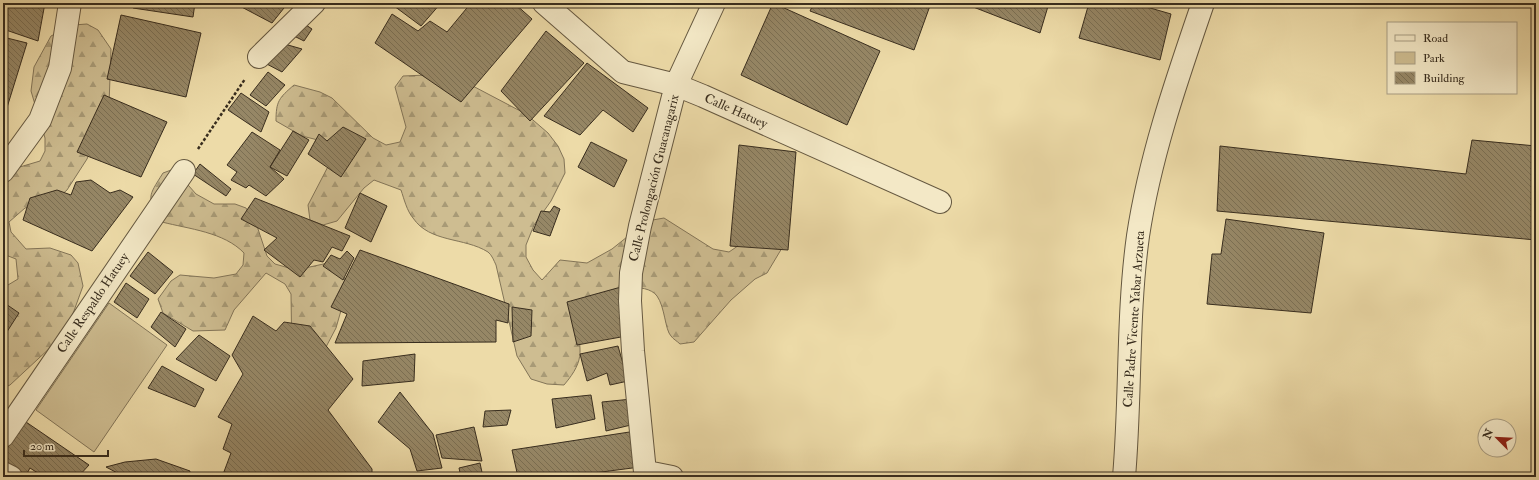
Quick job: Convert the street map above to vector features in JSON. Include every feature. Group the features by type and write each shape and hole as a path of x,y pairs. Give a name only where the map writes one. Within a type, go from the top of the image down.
{"street":[{"path":"3,171 40,120 60,68 70,3"},
{"path":"259,57 314,3"},
{"name":"Calle Hatuey","path":"544,3 623,72 676,85 703,96 940,202"},
{"name":"Calle Prolongación Guacanagarix","path":"648,474 645,472 633,352 630,301 631,273 640,226 676,85 714,3"},
{"name":"Calle Padre Vicente Yabar Arzueta","path":"1124,477 1135,262 1143,206 1163,124 1191,34 1203,3"},
{"name":"Calle Respaldo Hatuey","path":"3,436 184,170"},
{"path":"3,473 11,477"},
{"path":"648,474 672,477"}],"path":[{"path":"184,170 259,57"}],"green space":[{"path":"87,24 98,30 111,49 109,105 101,127 87,159 67,190 58,198 25,208 9,222 11,232 26,249 50,248 71,255 78,263 83,286 71,319 52,346 10,385 3,388 3,288 18,279 16,259 3,254 3,172 40,161 45,151 45,138 31,91 34,67 51,36 73,25"},
{"path":"450,74 526,114 548,133 558,146 564,159 565,173 551,201 534,225 526,245 526,257 533,270 542,280 560,260 587,263 612,249 647,221 664,218 713,249 729,252 767,226 788,238 767,273 755,279 731,300 694,342 680,344 672,337 667,329 660,301 652,291 636,288 617,289 595,296 575,316 580,345 579,360 571,376 564,385 547,384 531,379 517,356 496,265 489,253 479,247 438,236 429,232 420,226 411,215 401,190 374,180 364,188 337,221 323,225 310,220 308,205 334,155 330,143 302,136 276,121 279,100 294,85 320,92 332,98 373,138 386,145 400,142 406,127 395,87 403,76"},
{"path":"174,169 196,194 214,204 235,204 246,208 257,226 267,256 275,264 296,270 328,263 339,268 348,286 336,328 326,347 292,364 291,294 285,284 266,273 234,310 225,330 193,331 163,313 158,299 171,281 180,275 214,278 236,274 243,265 244,253 227,240 206,232 162,222 151,202 152,192 163,173"},
{"path":"109,303 167,345 94,452 36,410"}],"building":[{"path":"3,3 45,3 38,41 3,29"},
{"path":"134,3 195,3 193,17 133,8"},
{"path":"234,3 288,3 272,23"},
{"path":"390,3 441,3 421,26"},
{"path":"471,3 514,3 532,19 461,102 375,43 392,14 418,31 430,21 447,32"},
{"path":"773,3 880,51 847,125 741,75"},
{"path":"814,3 931,3 914,50 810,11"},
{"path":"963,3 1049,3 1040,33"},
{"path":"1089,3 1133,3 1171,14 1160,60 1079,38"},
{"path":"121,15 201,33 186,97 107,79"},
{"path":"303,23 312,29 304,41 294,36"},
{"path":"546,31 584,63 530,121 501,91"},
{"path":"3,37 27,43 5,114 3,113"},
{"path":"281,43 302,49 282,72 263,62"},
{"path":"587,63 648,108 633,132 603,110 580,135 544,116"},
{"path":"268,72 285,85 266,106 250,95"},
{"path":"241,93 269,112 261,132 228,110"},
{"path":"104,95 167,122 141,177 77,152"},
{"path":"343,127 366,139 341,177 308,154 319,134 327,141"},
{"path":"293,131 309,140 287,176 270,167"},
{"path":"252,132 280,150 270,167 284,179 266,196 249,185 246,188 231,180 237,172 227,165"},
{"path":"1472,140 1536,146 1536,240 1217,211 1220,146 1466,174"},
{"path":"591,142 627,160 614,187 578,167"},
{"path":"739,145 796,152 788,250 730,246"},
{"path":"200,164 231,189 226,196 193,174"},
{"path":"91,180 110,193 120,190 133,197 92,251 23,220 30,198 57,190 71,195 76,182"},
{"path":"360,193 387,206 371,242 345,228"},
{"path":"255,198 350,236 342,251 332,247 323,262 314,260 300,277 264,250 277,238 241,219"},
{"path":"554,206 560,209 550,236 533,231 541,211 550,212"},
{"path":"1226,219 1324,233 1311,313 1207,304 1212,254 1221,254"},
{"path":"360,250 509,304 508,323 496,320 496,342 335,343 347,314 331,307"},
{"path":"347,251 354,258 343,280 323,266 331,255 340,259"},
{"path":"148,252 173,272 155,294 130,276"},
{"path":"126,283 149,299 137,318 114,302"},
{"path":"621,287 621,337 577,345 567,302"},
{"path":"3,302 19,313 3,338"},
{"path":"512,307 532,310 531,336 513,342"},
{"path":"161,312 186,329 175,347 151,327"},
{"path":"253,316 276,331 284,322 310,326 353,379 328,410 372,469 372,477 222,477 231,453 223,449 232,424 218,417 243,374 232,355"},
{"path":"199,335 230,356 216,381 176,359"},
{"path":"618,346 628,381 610,385 607,373 587,381 580,354"},
{"path":"415,354 414,381 362,386 363,361"},
{"path":"162,366 204,389 195,407 148,388"},
{"path":"400,392 433,434 442,468 417,471 410,449 378,422"},
{"path":"591,395 595,419 556,428 552,399"},
{"path":"632,399 635,424 606,431 602,402"},
{"path":"511,410 507,425 483,427 485,411"},
{"path":"26,422 89,465 78,477 44,477 30,468 25,477 19,477 3,468 3,454"},
{"path":"474,427 482,461 442,458 436,435"},
{"path":"636,431 640,467 563,477 518,477 512,450"},
{"path":"156,459 190,471 189,477 125,477 106,467 125,462"},
{"path":"480,463 483,477 461,477 459,468"}]}
